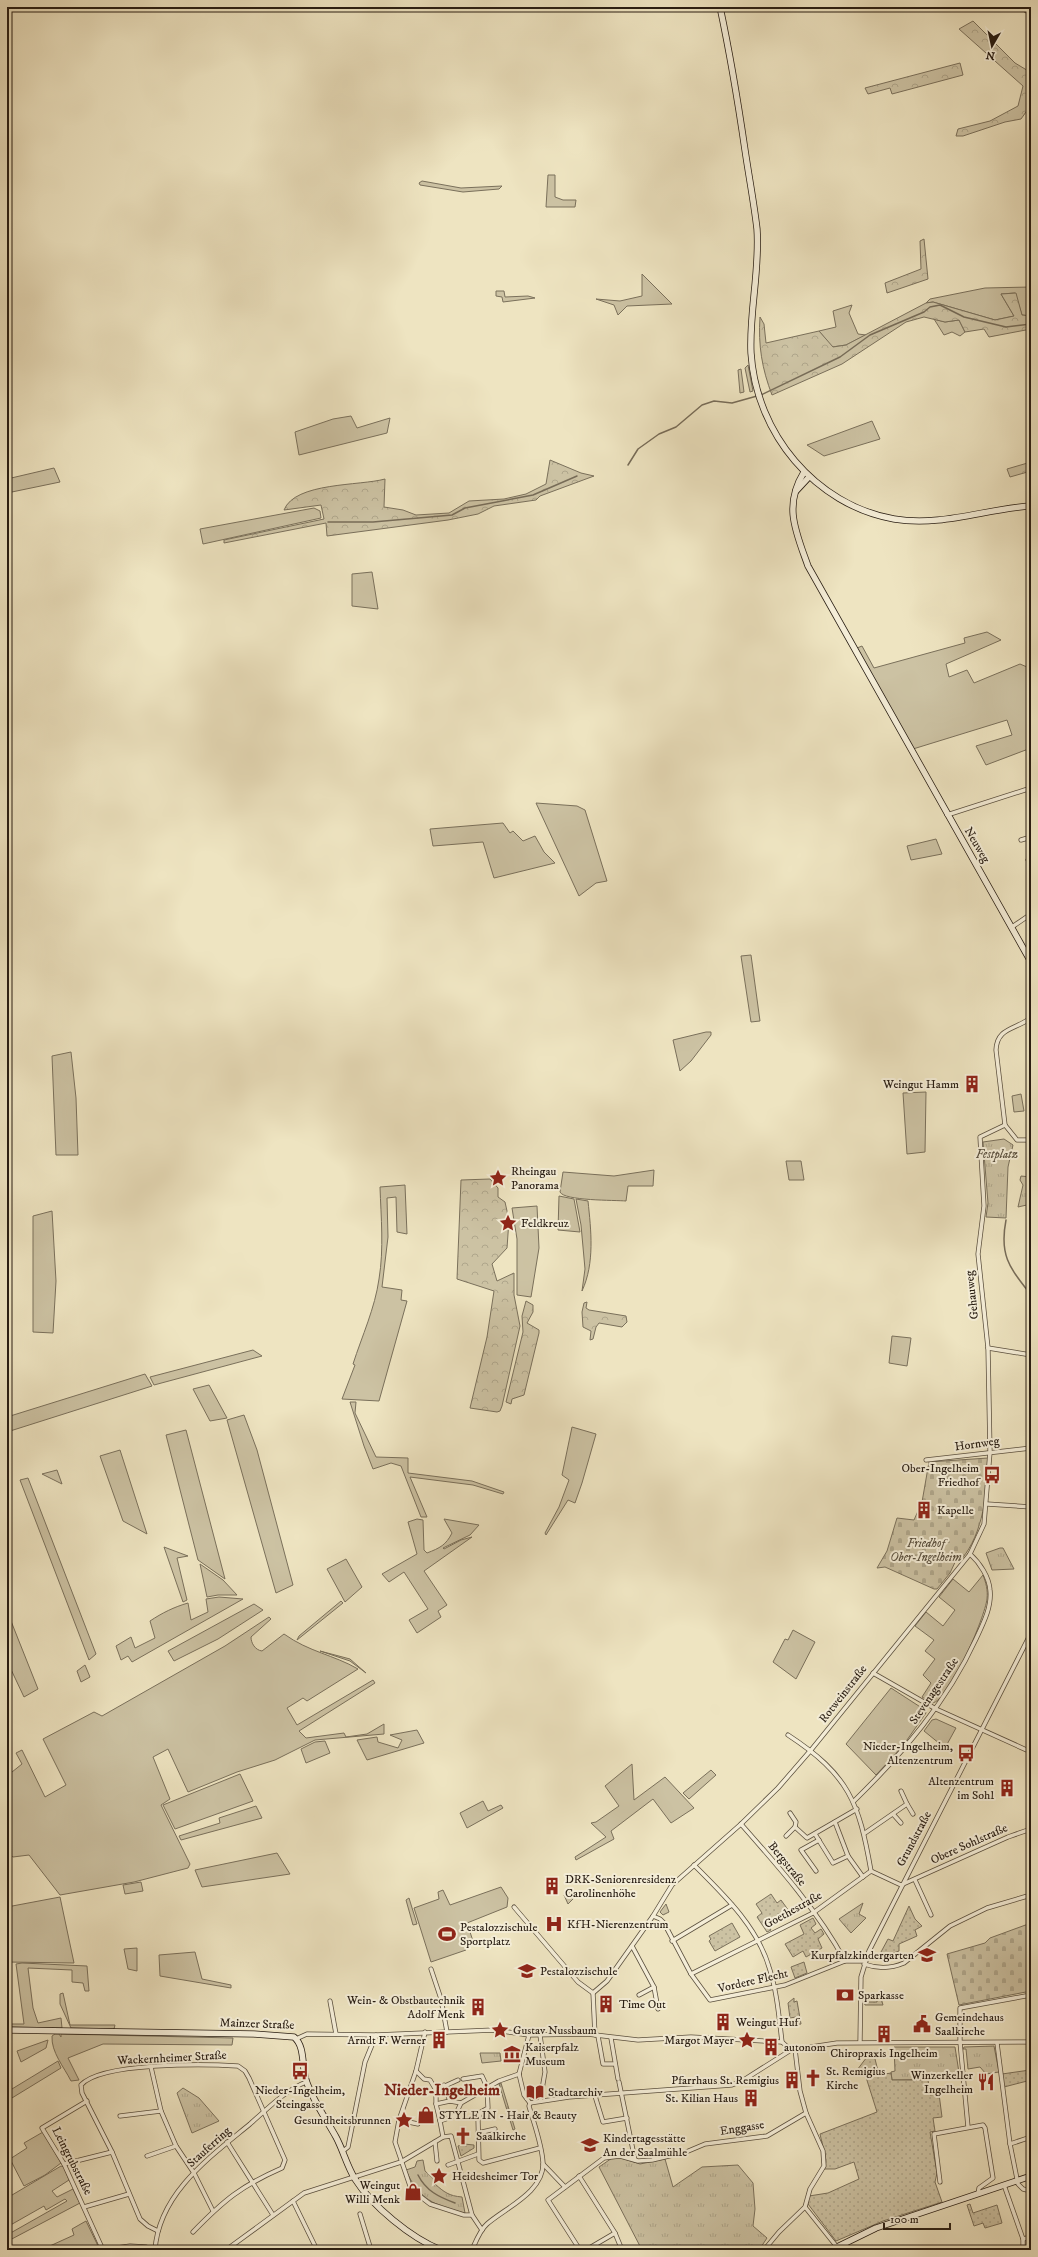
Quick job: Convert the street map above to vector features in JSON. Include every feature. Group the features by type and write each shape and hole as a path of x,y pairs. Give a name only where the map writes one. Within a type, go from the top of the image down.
{"main road":[{"path":"720,7 737,98 757,230 757,265 751,344 756,386 761,402 779,439 804,472 824,489 855,507 875,515 905,521 945,520 1008,508 1031,506"},
{"path":"792,500 795,489 804,472"},
{"path":"792,500 800,487 809,477"},
{"name":"Neuweg","path":"792,500 793,522 808,566 1031,962"},
{"name":"Mainzer Straße","path":"7,2030 288,2035 296,2039"},
{"path":"296,2039 300,2046 306,2082 344,2151 354,2178 380,2208 428,2248 441,2250"},
{"path":"834,2248 882,2226 1031,2176"}],"street":[{"path":"947,815 1030,788 1031,796"},
{"path":"1021,840 1031,837"},
{"path":"1012,927 1031,914"},
{"path":"1031,1018 998,1037 996,1050 997,1074 1005,1125 1016,1140 1031,1140"},
{"name":"Gehauweg","path":"990,1452 988,1348 978,1254 984,1206 980,1137 1005,1125"},
{"path":"988,1348 1031,1355"},
{"name":"Hornweg","path":"926,1460 983,1455 990,1452 1031,1448"},
{"name":"Rotweinstraße","path":"593,1993 607,1981 653,1916 672,1885 741,1824 778,1788 811,1750 970,1554 984,1524 987,1504 990,1452"},
{"path":"987,1504 1031,1507"},
{"name":"Stevenagestraße","path":"854,1802 888,1768 936,1709 960,1674 988,1609 990,1584 980,1565 970,1554"},
{"name":"Grundstraße","path":"860,2042 861,1977 864,1963 901,1885 1031,1633"},
{"path":"873,1673 936,1709 1031,1752"},
{"path":"788,1735 811,1750 837,1775 857,1809 865,1833 872,1871 901,1885"},
{"path":"901,1791 913,1814"},
{"path":"865,1833 907,1804"},
{"path":"795,1827 807,1838 857,1809"},
{"path":"786,1836 795,1827 796,1822 790,1813"},
{"path":"893,1814 901,1823"},
{"path":"835,1822 848,1856 863,1877"},
{"name":"Bergstraße","path":"741,1824 788,1878 835,1943 845,1961"},
{"name":"Obere Sohlstraße","path":"901,1885 915,1880 972,1852 1031,1829"},
{"path":"815,1834 833,1863 848,1856"},
{"path":"816,1871 801,1850 819,1840"},
{"path":"694,1864 732,1905 746,1922 758,1941 769,1966 774,1987 782,2042 793,2050 806,2113 816,2131 823,2151 823,2170 807,2197 805,2207 779,2232 764,2250"},
{"name":"Goethestraße","path":"692,1974 813,1913 872,1871"},
{"path":"915,1880 931,1915"},
{"path":"845,1961 864,1963 882,1968 904,1963 950,1926 987,1908 1031,1895"},
{"path":"672,1941 732,1905"},
{"path":"514,1907 578,1982 593,1993 597,2035 603,2064 616,2064"},
{"path":"653,1916 660,1918 664,1923 672,1941 692,1974"},
{"path":"632,1946 654,1987 658,2009"},
{"name":"Vordere Flecht","path":"692,1974 710,2000 794,1982 845,1961"},
{"path":"431,1969 443,2005 447,2032"},
{"path":"639,1995 654,1987"},
{"path":"968,2127 960,2042 960,2008 1031,1995"},
{"path":"330,2001 336,2034"},
{"name":"Mainzer Straße","path":"296,2039 307,2034 376,2035 494,2030 529,2035 597,2035 611,2038 638,2040 691,2037 782,2042"},
{"path":"425,2032 416,2071 399,2120 396,2142 400,2162 410,2186 430,2204 464,2215 472,2215"},
{"path":"344,2151 348,2147 364,2062 376,2035"},
{"path":"472,2250 486,2224 528,2194 540,2175 543,2164 529,2106 530,2102 524,2095 518,2074 529,2035"},
{"path":"540,2035 545,2072 540,2101"},
{"path":"611,2038 618,2081 635,2160"},
{"path":"530,2102 621,2093 732,2085 742,2081 793,2050 837,2043 1031,2042"},
{"path":"997,2043 1010,2144 1018,2181 1021,2188 1031,2191"},
{"name":"Wackernheimer Straße","path":"87,2101 82,2093 81,2085 88,2078 105,2072 151,2067 238,2066 245,2071 285,2160 284,2164 282,2168 252,2181 213,2211 194,2232"},
{"path":"151,2067 161,2111 176,2146 194,2172 213,2211"},
{"path":"416,2071 424,2079 430,2080 436,2090 436,2104 443,2137"},
{"path":"440,2121 455,2116 460,2103 487,2087 518,2074"},
{"path":"436,2090 444,2085 482,2076 487,2087 488,2108 481,2112 478,2133 478,2154 479,2160 483,2163 540,2148"},
{"name":"Stauferring","path":"155,2250 158,2231 170,2204 194,2172 227,2142 264,2112 306,2082"},
{"path":"444,2085 450,2101"},
{"path":"595,2096 603,2122 627,2118"},
{"path":"87,2101 112,2152 140,2219 148,2226 158,2231"},
{"name":"Leingrubstraße","path":"87,2101 42,2128 64,2164 103,2250 130,2246 146,2247"},
{"path":"436,2104 450,2101 460,2103"},
{"path":"120,2116 161,2111"},
{"name":"Enggasse","path":"580,2250 548,2200 604,2158 620,2156 635,2160 666,2157 705,2144 766,2136 806,2113"},
{"path":"399,2120 418,2124"},
{"path":"940,2182 934,2134 981,2125 985,2128 993,2178 977,2190 978,2194"},
{"path":"478,2133 495,2129"},
{"path":"226,2250 304,2193 400,2162 443,2137 451,2136 459,2161 472,2215 482,2230"},
{"path":"1010,2144 1031,2137"},
{"path":"227,2142 273,2215"},
{"path":"436,2142 437,2161"},
{"path":"147,2156 176,2146"},
{"path":"64,2164 112,2152"},
{"path":"448,2164 459,2161 462,2158 478,2154"},
{"path":"543,2164 565,2187"},
{"path":"579,2176 615,2233 622,2250"},
{"path":"1004,2185 1023,2239 1023,2250"},
{"path":"84,2207 129,2194"},
{"path":"293,2201 317,2250"},
{"path":"805,2207 834,2248"},
{"path":"360,2214 371,2250"},
{"path":"586,2250 615,2233"},
{"path":"1023,2239 1031,2237"}],"green space":[{"path":"1016,7 1031,7 1031,16"},
{"path":"973,21 1015,63 1030,72 1031,68 1031,111 1026,112 1021,119 1005,122 963,136 956,136 958,129 990,121 1018,106 1023,86 959,29"},
{"path":"960,63 963,75 892,94 890,88 868,94 865,88"},
{"path":"548,175 555,175 555,197 563,200 576,200 575,207 546,207"},
{"path":"422,181 461,188 502,186 499,189 463,192 420,185 419,183"},
{"path":"924,239 928,279 887,293 885,283 921,269 920,241"},
{"path":"642,274 672,304 627,306 618,315 614,305 596,299 620,301 642,296"},
{"path":"1031,287 1031,316 1022,315 1015,293 1001,294 1014,316 995,320 933,302 926,303 930,299 985,288"},
{"path":"496,291 504,291 505,297 528,296 535,298 503,302 502,297 496,296"},
{"path":"1016,293 1022,315 1031,316 1031,329 989,337 984,329 965,332 959,320 945,322 924,317 906,322 842,364 772,395 762,357 760,317 764,324 766,343 819,331 833,347 846,345 926,303 933,302 995,320 1014,316 1001,294"},
{"path":"852,305 849,313 858,334 866,335 846,345 832,347 819,331 836,327 833,311"},
{"path":"934,319 945,322 959,320 965,332 960,336 952,332 944,335"},
{"path":"748,365 753,391 750,392 745,368"},
{"path":"741,369 744,392 740,393 738,370"},
{"path":"351,416 357,428 390,418 387,433 299,455 295,432 333,419"},
{"path":"872,421 880,439 824,456 807,445"},
{"path":"550,460 581,473 594,476 540,496 536,500 494,506 478,514 448,520 327,536 326,523 224,543 224,540 324,519 321,505 284,510 290,501 301,494 314,490 385,479 384,507 403,510 416,515 449,513 469,501 504,499 526,494 546,484"},
{"path":"1031,462 1031,471 1010,477 1007,469"},
{"path":"54,468 60,482 7,493 7,479"},
{"path":"314,508 320,511 321,518 203,544 200,529"},
{"path":"372,572 378,609 352,606 352,574"},
{"path":"987,632 1001,640 946,664 949,677 967,670 974,683 1020,664 1027,667 1031,666 1031,748 986,765 976,746 1012,735 1007,720 913,749 857,648 862,646 874,668 965,643 964,638"},
{"path":"536,803 577,806 585,810 607,881 596,883 579,896"},
{"path":"503,823 510,833 513,831 523,841 535,836 544,852 555,863 494,878 483,842 433,846 430,829"},
{"path":"936,839 942,854 911,860 907,846"},
{"path":"751,955 760,1021 751,1022 741,956"},
{"path":"711,1032 711,1035 691,1061 680,1071 673,1040"},
{"path":"71,1052 76,1098 78,1155 56,1155 52,1056"},
{"path":"926,1092 925,1152 907,1154 903,1093"},
{"path":"1021,1094 1024,1111 1014,1112 1012,1096"},
{"name":"Festplatz","path":"1004,1139 1013,1145 1008,1167 1006,1218 986,1217 988,1203 983,1142"},
{"path":"786,1161 801,1161 804,1180 789,1180"},
{"path":"654,1170 653,1186 628,1186 626,1201 580,1199 564,1195 560,1192 563,1172 614,1176"},
{"path":"1021,1176 1031,1177 1031,1204 1018,1207 1023,1185 1020,1180"},
{"path":"490,1179 498,1188 498,1197 505,1202 509,1220 507,1248 492,1264 497,1281 514,1273 514,1295 520,1326 502,1406 500,1411 497,1412 470,1408 487,1337 494,1291 457,1279 461,1180"},
{"path":"405,1185 407,1234 397,1232 396,1197 387,1198 388,1237 382,1287 402,1290 401,1300 407,1301 379,1401 342,1399 355,1365 353,1364 371,1311 381,1268 382,1245 380,1187"},
{"path":"559,1196 574,1199 580,1232 558,1230"},
{"path":"576,1199 588,1201 590,1223 591,1246 589,1269 582,1291 585,1269 581,1225"},
{"path":"537,1206 539,1248 531,1297 517,1295 517,1239 512,1208"},
{"path":"52,1211 56,1281 53,1333 33,1332 33,1216"},
{"path":"526,1301 533,1305 533,1312 527,1323 539,1330 539,1333 524,1395 512,1399 511,1404 506,1402 523,1332 522,1316"},
{"path":"587,1302 586,1308 589,1310 626,1316 627,1322 622,1327 599,1323 596,1327 593,1339 590,1340 591,1331 583,1327 582,1312 584,1303"},
{"path":"892,1336 911,1338 907,1366 889,1363"},
{"path":"253,1350 262,1356 154,1385 150,1377"},
{"path":"145,1374 152,1386 7,1432 7,1417"},
{"path":"209,1385 227,1418 210,1421 193,1389"},
{"path":"350,1402 356,1402 355,1413 376,1457 408,1458 408,1473 472,1481 504,1492 503,1494 473,1485 410,1477 427,1517 421,1517 401,1466 391,1463 373,1469"},
{"path":"244,1415 257,1450 293,1585 276,1593 227,1420"},
{"path":"572,1427 596,1434 575,1503 568,1500 546,1535 545,1533 559,1507 569,1480 562,1475"},
{"path":"186,1430 225,1579 198,1560 166,1435"},
{"path":"120,1450 147,1534 123,1521 100,1456"},
{"name":"Friedhof Ober-Ingelheim","path":"988,1458 987,1485 983,1512 975,1537 961,1560 957,1558 950,1573 937,1589 885,1567 877,1568 887,1551 897,1518 914,1520 922,1502 929,1462"},
{"path":"57,1470 62,1484 42,1474"},
{"path":"28,1478 96,1654 89,1660 20,1480"},
{"path":"417,1519 423,1520 424,1550 427,1553 442,1546 452,1533 444,1519 479,1525 470,1535 443,1548 444,1549 461,1540 472,1537 424,1571 447,1605 438,1611 441,1617 417,1633 409,1620 428,1609 404,1572 389,1582 382,1574 417,1554 408,1522"},
{"path":"164,1547 188,1556 177,1558 187,1600 183,1602"},
{"path":"1003,1548 1014,1569 992,1570 986,1553"},
{"path":"346,1559 362,1587 345,1602 327,1569"},
{"path":"200,1564 223,1580 237,1595 218,1595 207,1597"},
{"path":"983,1575 987,1599 980,1623 965,1657 947,1689 939,1699 932,1703 922,1697 931,1683 923,1675 935,1659 925,1651 934,1640 915,1626 926,1612 943,1626 955,1610 939,1597 953,1579 969,1592"},
{"path":"219,1597 243,1599 132,1662 128,1656 121,1660 116,1646 131,1637 135,1648 155,1638 150,1621 173,1608 188,1603 191,1620 208,1612 206,1599"},
{"path":"341,1601 343,1603 297,1640 299,1636"},
{"path":"254,1604 263,1610 218,1639 174,1661 168,1651"},
{"path":"7,1611 38,1689 24,1697 7,1661"},
{"path":"269,1617 271,1619 251,1637 255,1648 262,1651 284,1634 303,1645 358,1669 307,1701 303,1698 287,1708 297,1725 373,1680 375,1683 299,1731 306,1738 344,1733 346,1737 367,1734 384,1724 384,1734 315,1740 275,1760 237,1772 188,1792 168,1749 153,1757 170,1799 161,1805 190,1864 188,1868 134,1882 60,1895 29,1855 13,1857 7,1853 7,1776 22,1764 16,1753 22,1750 45,1797 66,1785 43,1739 94,1712 102,1716 225,1646"},
{"path":"793,1630 815,1642 796,1679 773,1662 785,1639 788,1640"},
{"path":"320,1651 350,1659 366,1673 350,1661"},
{"path":"85,1665 90,1677 81,1682 77,1671"},
{"path":"891,1688 925,1710 926,1713 902,1747 876,1775 846,1744"},
{"path":"936,1719 956,1728 945,1748 924,1731 932,1720"},
{"path":"417,1730 424,1743 367,1760 357,1740 377,1737 378,1742 398,1748 402,1740 390,1735"},
{"path":"325,1741 330,1753 306,1763 301,1749 315,1742"},
{"path":"632,1764 634,1800 665,1777 694,1808 671,1823 653,1799 611,1831 614,1839 576,1860 575,1857 606,1837 591,1823 596,1822 619,1806 605,1786"},
{"path":"711,1770 716,1775 689,1799 683,1793"},
{"path":"240,1774 253,1801 175,1829 163,1805"},
{"path":"483,1801 488,1811 501,1805 503,1808 467,1828 460,1813"},
{"path":"256,1806 262,1818 181,1840 179,1836 220,1823 219,1818"},
{"path":"277,1853 290,1874 202,1887 195,1870"},
{"path":"141,1882 143,1891 125,1894 123,1885"},
{"name":"Pestalozzischule Sportplatz","path":"501,1887 508,1898 507,1907 467,1923 474,1944 466,1947 466,1950 431,1962 414,1908 439,1899 438,1892 443,1890 450,1905"},
{"path":"571,1891 576,1896 568,1904 564,1895"},
{"path":"771,1894 777,1903 781,1900 789,1911 768,1925 771,1930 767,1932 757,1917 762,1913 756,1904"},
{"path":"60,1897 74,1963 7,1962 7,1907"},
{"path":"409,1898 417,1924 413,1925 406,1900"},
{"path":"863,1903 859,1914 866,1918 851,1933 839,1919"},
{"path":"666,1904 669,1912 663,1915 660,1912"},
{"path":"909,1906 915,1919 922,1926 915,1930 917,1936 899,1944 899,1951 883,1957 881,1952 888,1939 893,1941"},
{"path":"813,1918 816,1924 811,1928 815,1933 821,1929 824,1934 818,1939 822,1948 806,1957 803,1951 793,1957 785,1944 804,1934 800,1925"},
{"path":"732,1923 740,1937 715,1951 709,1941 711,1939 709,1936"},
{"path":"1031,1923 1031,1991 959,2005 947,1954 985,1943 990,1938"},
{"path":"137,1948 137,1971 128,1969 124,1949"},
{"path":"195,1952 202,1979 231,1985 231,1988 160,1976 159,1955"},
{"path":"804,1962 807,1973 795,1978 791,1967"},
{"path":"16,1964 87,1966 89,1991 85,1991 83,1983 72,1982 72,1970 28,1968 33,2008 38,2023 61,2018 62,2028 7,2027 7,2024 24,2024"},
{"path":"63,1993 70,2025 115,2025 114,2029 71,2028 60,2004 60,1994"},
{"path":"794,1998 794,2002 797,2001 801,2024 796,2025 796,2017 790,2018 788,2003"},
{"path":"881,1998 883,2005 865,2005 864,2002 877,2002 877,1999"},
{"path":"59,2034 61,2037 61,2034 233,2038 232,2045 103,2044 68,2058 79,2080 71,2081 58,2059 54,2048 52,2036"},
{"path":"48,2040 46,2048 21,2062 17,2051"},
{"path":"994,2046 999,2072 986,2074 980,2067 968,2069 966,2049 963,2049 964,2047"},
{"path":"894,2047 955,2047 960,2079 892,2080 891,2072 895,2071"},
{"path":"1030,2047 1031,2080 1004,2087 1002,2074 1030,2070"},
{"path":"480,2053 500,2053 501,2061 482,2063"},
{"path":"867,2055 874,2055 879,2075 891,2073 892,2080 928,2080 930,2095 939,2094 942,2117 933,2118 935,2131 930,2132 937,2173 935,2182 942,2202 883,2221 836,2241 808,2204 809,2196 828,2193 859,2179 854,2162 835,2169 824,2169 826,2160 820,2134 877,2112 865,2074 857,2070"},
{"path":"58,2061 61,2068 7,2101 7,2092"},
{"path":"501,2083 515,2129 513,2130 499,2084"},
{"path":"183,2088 199,2098 219,2121 192,2133 177,2093"},
{"path":"43,2132 61,2163 45,2175 24,2186 10,2159 27,2148 24,2143"},
{"path":"464,2144 474,2145 474,2148 461,2156 458,2146"},
{"path":"615,2156 640,2164 665,2159 673,2187 702,2167 738,2165 753,2183 755,2209 753,2226 767,2238 759,2250 642,2250 599,2167"},
{"path":"423,2160 425,2171 436,2181 435,2184 447,2193 462,2197 465,2213 436,2204 422,2195 416,2188 406,2170 415,2167 417,2161"},
{"path":"61,2166 64,2167 69,2180 52,2191 57,2197 73,2189 80,2203 8,2241 7,2235 67,2201 65,2199 46,2210 44,2206 7,2227 7,2198"},
{"path":"970,2204 973,2213 997,2205 1002,2223 985,2228 983,2223 974,2226 967,2205"},
{"path":"86,2221 100,2250 41,2250 74,2235 72,2229"}],"waterway":[{"path":"761,395 840,357 870,335 924,312 930,307 940,305 964,317 1006,327 1031,324"},
{"path":"628,465 638,449 659,434 676,427 702,405 714,401 732,403 757,396"},
{"path":"328,522 373,522 452,515 465,508 533,495 577,476"},
{"path":"1006,1220 1004,1232 1005,1252 1012,1269 1031,1295"},
{"path":"418,2175 421,2181 434,2193 455,2203"}],"place":[{"name":"Weingut Hamm","path":"972,1084"},
{"name":"Rheingau Panorama","path":"498,1178"},
{"name":"Feldkreuz","path":"508,1223"},
{"name":"Ober-Ingelheim Friedhof","path":"992,1475"},
{"name":"Kapelle","path":"924,1510"},
{"name":"Nieder-Ingelheim, Altenzentrum","path":"966,1753"},
{"name":"Altenzentrum im Sohl","path":"1007,1788"},
{"name":"DRK-Seniorenresidenz Carolinenhöhe","path":"552,1886"},
{"name":"KfH-Nierenzentrum","path":"554,1924"},
{"name":"Pestalozzischule Sportplatz","path":"447,1934"},
{"name":"Kurpfalzkindergarten","path":"927,1955"},
{"name":"Pestalozzischule","path":"527,1971"},
{"name":"Sparkasse","path":"845,1995"},
{"name":"Time Out","path":"606,2004"},
{"name":"Wein- & Obstbautechnik Adolf Menk","path":"478,2007"},
{"name":"Weingut Huf","path":"723,2022"},
{"name":"Gemeindehaus Saalkirche","path":"922,2024"},
{"name":"Gustav Nussbaum","path":"500,2030"},
{"name":"Chiropraxis Ingelheim","path":"884,2034"},
{"name":"Arndt F. Werner","path":"439,2040"},
{"name":"Margot Mayer","path":"747,2040"},
{"name":"autonom","path":"771,2047"},
{"name":"Kaiserpfalz Museum","path":"512,2054"},
{"name":"Nieder-Ingelheim, Steingasse","path":"300,2071"},
{"name":"St. Remigius Kirche","path":"813,2078"},
{"name":"Pfarrhaus St. Remigius","path":"792,2080"},
{"name":"Winzerkeller Ingelheim","path":"986,2082"},
{"name":"Stadtarchiv","path":"535,2092"},
{"name":"St. Kilian Haus","path":"751,2098"},
{"name":"STYLE IN - Hair & Beauty","path":"426,2115"},
{"name":"Gesundheitsbrunnen","path":"404,2120"},
{"name":"Saalkirche","path":"463,2136"},
{"name":"Kindertagesstätte An der Saalmühle","path":"590,2145"},
{"name":"Heidesheimer Tor","path":"439,2176"},
{"name":"Weingut Willi Menk","path":"413,2192"}],"district":[{"name":"Nieder-Ingelheim","path":"442,2090"}]}
